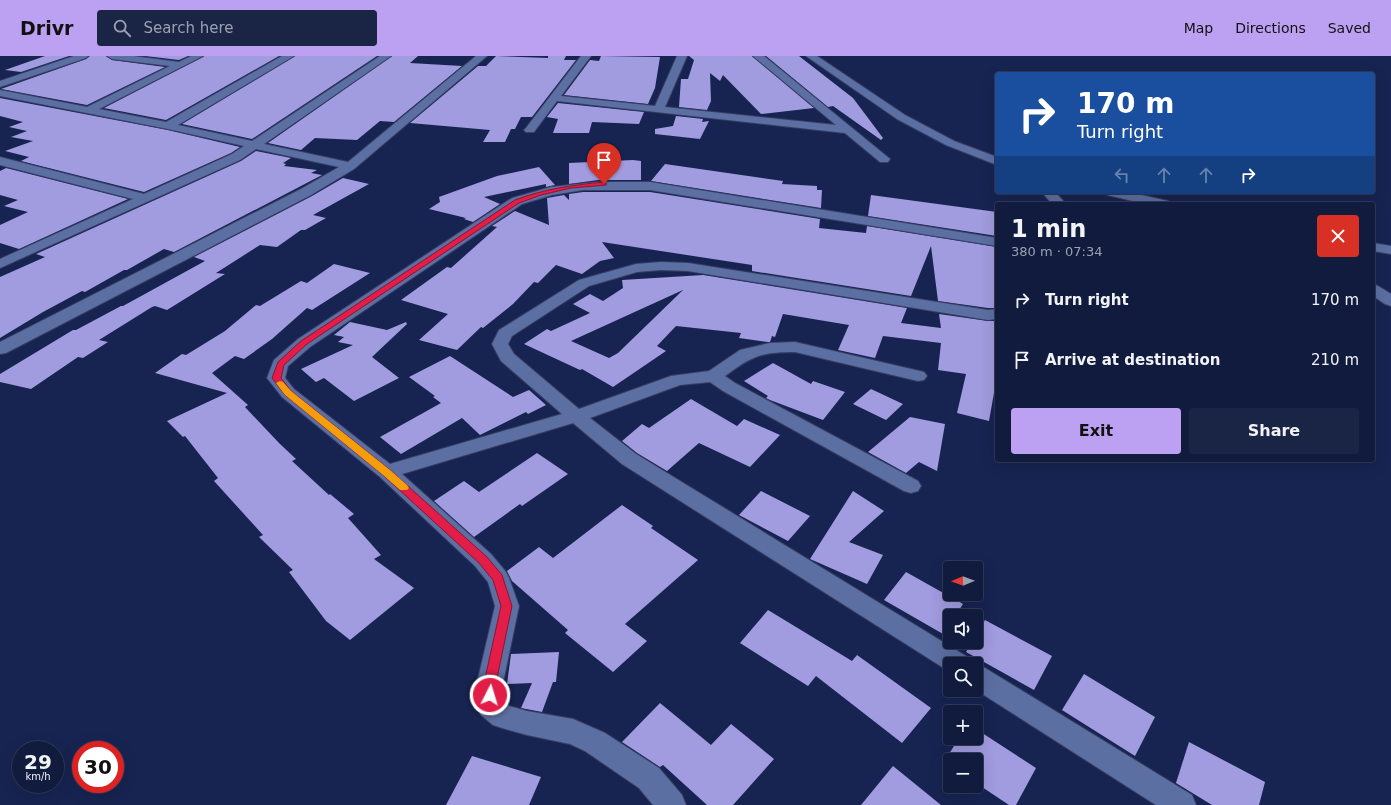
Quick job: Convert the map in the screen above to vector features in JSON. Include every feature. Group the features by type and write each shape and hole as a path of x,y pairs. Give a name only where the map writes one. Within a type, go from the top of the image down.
{"street":[{"path":"0,84 83,56"},
{"path":"112,56 180,64"},
{"path":"88,110 198,56"},
{"path":"168,126 289,56"},
{"path":"4,259 146,198 236,157 386,56"},
{"path":"0,349 306,192 350,166 482,56"},
{"path":"530,130 586,56"},
{"path":"659,109 682,56"},
{"path":"758,56 884,158"},
{"path":"811,56 900,117 950,143 995,160"},
{"path":"0,93 168,126 350,166"},
{"path":"554,98 849,130"},
{"path":"0,161 146,198"},
{"path":"672,805 649,778 596,742 573,732 526,723 502,716 490,707 490,683 507,606 498,578 483,560 387,472 288,393 276,378 280,364 304,343 517,202 539,194 571,187 604,184 650,186 995,242"},
{"path":"1050,194 1057,202"},
{"path":"1120,194 1154,202"},
{"path":"1375,247 1391,250"},
{"path":"946,657 630,459 576,416 507,356 500,344 505,333 584,283 636,268 661,266 688,267 988,315 995,314"},
{"path":"1375,289 1390,299"},
{"path":"387,472 576,416 677,380 714,376 745,354 760,349 795,347 918,376"},
{"path":"714,376 729,387 911,486"},
{"path":"983,680 1182,805"}],"building":[{"path":"45,56 69,56 21,72 5,70"},
{"path":"90,56 106,56 112,60 165,67 87,105 1,89 86,59"},
{"path":"145,56 188,56 179,60"},
{"path":"204,56 279,56 166,120 104,108"},
{"path":"295,56 377,56 252,139 182,124"},
{"path":"392,56 418,56 410,63 462,66 394,122 380,121 357,140 315,138 301,150 268,143"},
{"path":"496,56 548,58 548,56 566,56 564,60 576,60 532,117 521,117 515,129 511,129 505,142 483,142 490,130 410,123 478,66 486,66"},
{"path":"601,56 660,57 655,88 648,104 564,95 590,60 599,61"},
{"path":"689,56 752,56 814,108 761,114 723,75 720,81 710,73 711,101 707,110 679,107 681,79 688,79 694,60"},
{"path":"766,56 799,56 853,98 883,138 881,140 833,106 828,107"},
{"path":"0,98 168,130 240,147 231,153 144,192 21,161 29,157 5,151 33,141 11,137 27,131 9,127 23,122 0,116"},
{"path":"558,103 644,112 639,124 592,122 589,133 553,133 558,119 547,117"},
{"path":"676,116 703,119 702,122 709,121 700,139 655,134 655,129 673,126"},
{"path":"256,151 291,158 283,163 286,164 284,166 317,170 311,173 322,175 174,252 164,249 85,292 82,291 43,312 0,338 0,277 45,257 36,254 241,161"},
{"path":"633,160 641,161 641,180 598,180 569,184 569,163"},
{"path":"665,164 783,181 782,184 817,186 817,190 822,190 821,208 651,181"},
{"path":"539,167 555,185 546,187 546,184 484,197 500,204 473,222 464,219 466,218 429,209 440,202 439,197 497,176"},
{"path":"6,168 128,199 19,249 0,243 0,225 28,212 4,206 18,200 0,195 0,171"},
{"path":"343,178 369,184 313,215 326,218 305,230 301,230 277,247 260,245 216,273 225,274 167,310 155,306 152,307 99,340 108,342 83,358 78,357 31,389 0,382 0,374 73,330 76,330 123,306 205,261 194,257 312,196"},
{"path":"583,192 650,192 820,219 819,228 866,233 867,226 995,247 995,308 938,301 931,246 911,296 752,271 752,265 602,242 614,258 600,261 582,274 556,265 538,283 534,282 513,304 483,328 481,327 457,350 419,340 448,314 401,300 447,267 451,268 497,227 492,226 515,211 549,225 547,198 564,195 569,200 569,194"},
{"path":"871,195 995,212 995,236 868,216"},
{"path":"334,264 370,273 312,310 307,308 272,339 244,359 235,356 212,373 248,405 245,407 296,459 292,461 329,495 330,494 354,514 348,518 381,555 374,559 414,588 350,640 326,621 289,572 293,570 259,537 263,535 214,481 218,478 185,436 183,437 167,421 227,393 155,373 182,354 186,355 225,331 256,305 260,306 301,281 307,283"},
{"path":"703,275 907,308 901,323 941,328 939,314 995,321 995,387 989,421 957,413 966,374 938,370 941,343 883,336 875,358 838,350 849,325 783,314 775,337 772,336 770,342 739,338 741,333 676,326 657,346 666,351 613,387 582,369 580,370 524,344 547,329 551,331 590,313 573,304 590,294 603,301 623,288 622,280","holes":["683,290 618,353 609,358 571,341"]},
{"path":"350,322 387,330 406,322 407,324 372,357 399,378 354,401 324,378 316,382 301,369 353,345 338,342 344,337 334,335"},
{"path":"450,356 513,397 529,390 546,405 528,414 526,412 480,435 462,418 401,454 380,437 441,403 433,397 435,396 409,377"},
{"path":"773,363 811,384 813,381 845,392 823,420 770,400 766,398 768,396 744,381"},
{"path":"871,389 903,404 886,420 853,404"},
{"path":"691,399 737,426 744,419 780,435 750,467 699,443 667,471 637,453 622,441 642,424 649,428"},
{"path":"910,417 945,424 937,471 919,462 906,473 868,452"},
{"path":"537,453 568,474 522,506 520,504 474,537 434,501 464,481 479,492"},
{"path":"761,491 810,516 788,541 739,515"},
{"path":"853,491 884,511 849,542 883,555 867,584 810,559"},
{"path":"622,505 653,526 651,528 698,560 625,624 647,641 613,672 565,633 568,630 512,581 507,571 539,547 553,558"},
{"path":"906,572 943,593 943,601 958,601 963,604 960,609 943,609 943,634 884,600"},
{"path":"768,610 852,661 857,655 931,708 902,743 816,676 808,686 740,643"},
{"path":"985,620 1052,656 1034,690 983,662 983,657 975,657 966,652 968,649 983,649 983,623"},
{"path":"559,652 556,682 553,682 542,712 521,708 532,683 507,684 511,654"},
{"path":"1084,674 1155,717 1135,756 1062,710"},
{"path":"660,703 711,745 731,724 774,759 733,805 707,805 663,765 660,767 622,742"},
{"path":"983,734 1036,768 1016,805 1009,805 983,788 983,753 950,753 955,745 983,745"},
{"path":"1189,742 1265,782 1259,805 1212,805 1176,783"},
{"path":"472,756 541,777 529,805 446,805"},
{"path":"893,766 941,805 861,805"}],"slow traffic":[{"path":"280,383 288,393 387,472 404,488"}],"route":[{"path":"490,695 490,683 507,606 498,578 483,560 387,472 288,393 276,378 280,364 304,343 517,202 539,194 571,187 604,184"}]}
